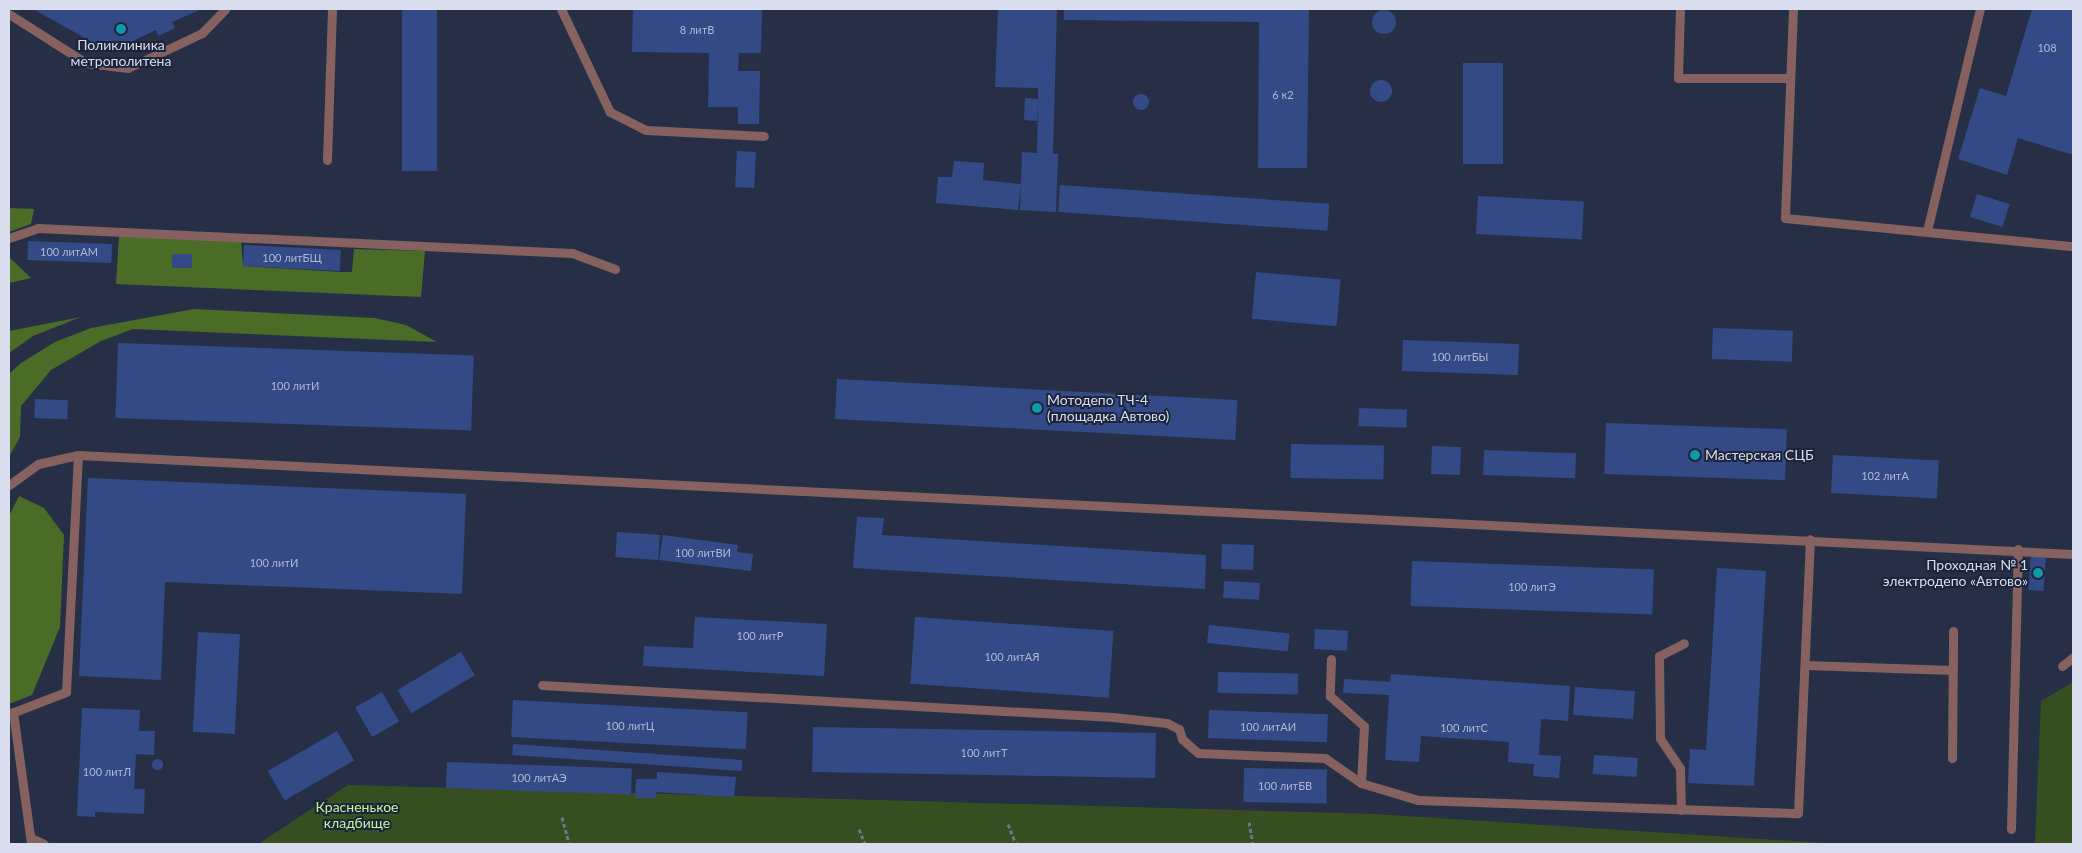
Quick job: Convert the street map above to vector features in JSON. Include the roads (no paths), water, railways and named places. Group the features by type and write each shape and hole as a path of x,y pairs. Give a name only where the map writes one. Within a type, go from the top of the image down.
{"lane":[{"path":"9,14 86,63 128,68 202,33 225,9"},
{"path":"327,160 332,9"},
{"path":"561,9 610,112 646,130 764,136"},
{"path":"1680,9 1678,78 1790,78"},
{"path":"1793,9 1785,218 1927,230 2073,246"},
{"path":"1927,230 1980,9"},
{"path":"9,238 38,228 572,253 615,269"},
{"path":"44,844 31,841 11,713 66,692 78,455"},
{"path":"9,485 38,464 78,455 2018,549 2073,554"},
{"path":"542,685 1113,716 1167,723 1179,729 1182,739 1198,753 1325,758 1361,783 1418,800 1798,813 1810,539"},
{"path":"2011,829 2018,549"},
{"path":"1952,758 1953,631"},
{"path":"1681,810 1680,768 1660,738 1659,656 1684,643"},
{"path":"2062,666 2073,657"},
{"path":"1331,659 1330,696 1364,726 1361,783"},
{"path":"1805,665 1953,670"}],"place":[{"name":"Поликлиника метрополитена","path":"121,29"},
{"name":"Мотодепо ТЧ-4 (площадка Автово)","path":"1037,408"},
{"name":"Мастерская СЦБ","path":"1695,455"},
{"name":"Проходная № 1 электродепо «Автово»","path":"2038,573"}],"park label":[{"name":"Красненькое кладбище","path":"357,816"}]}
